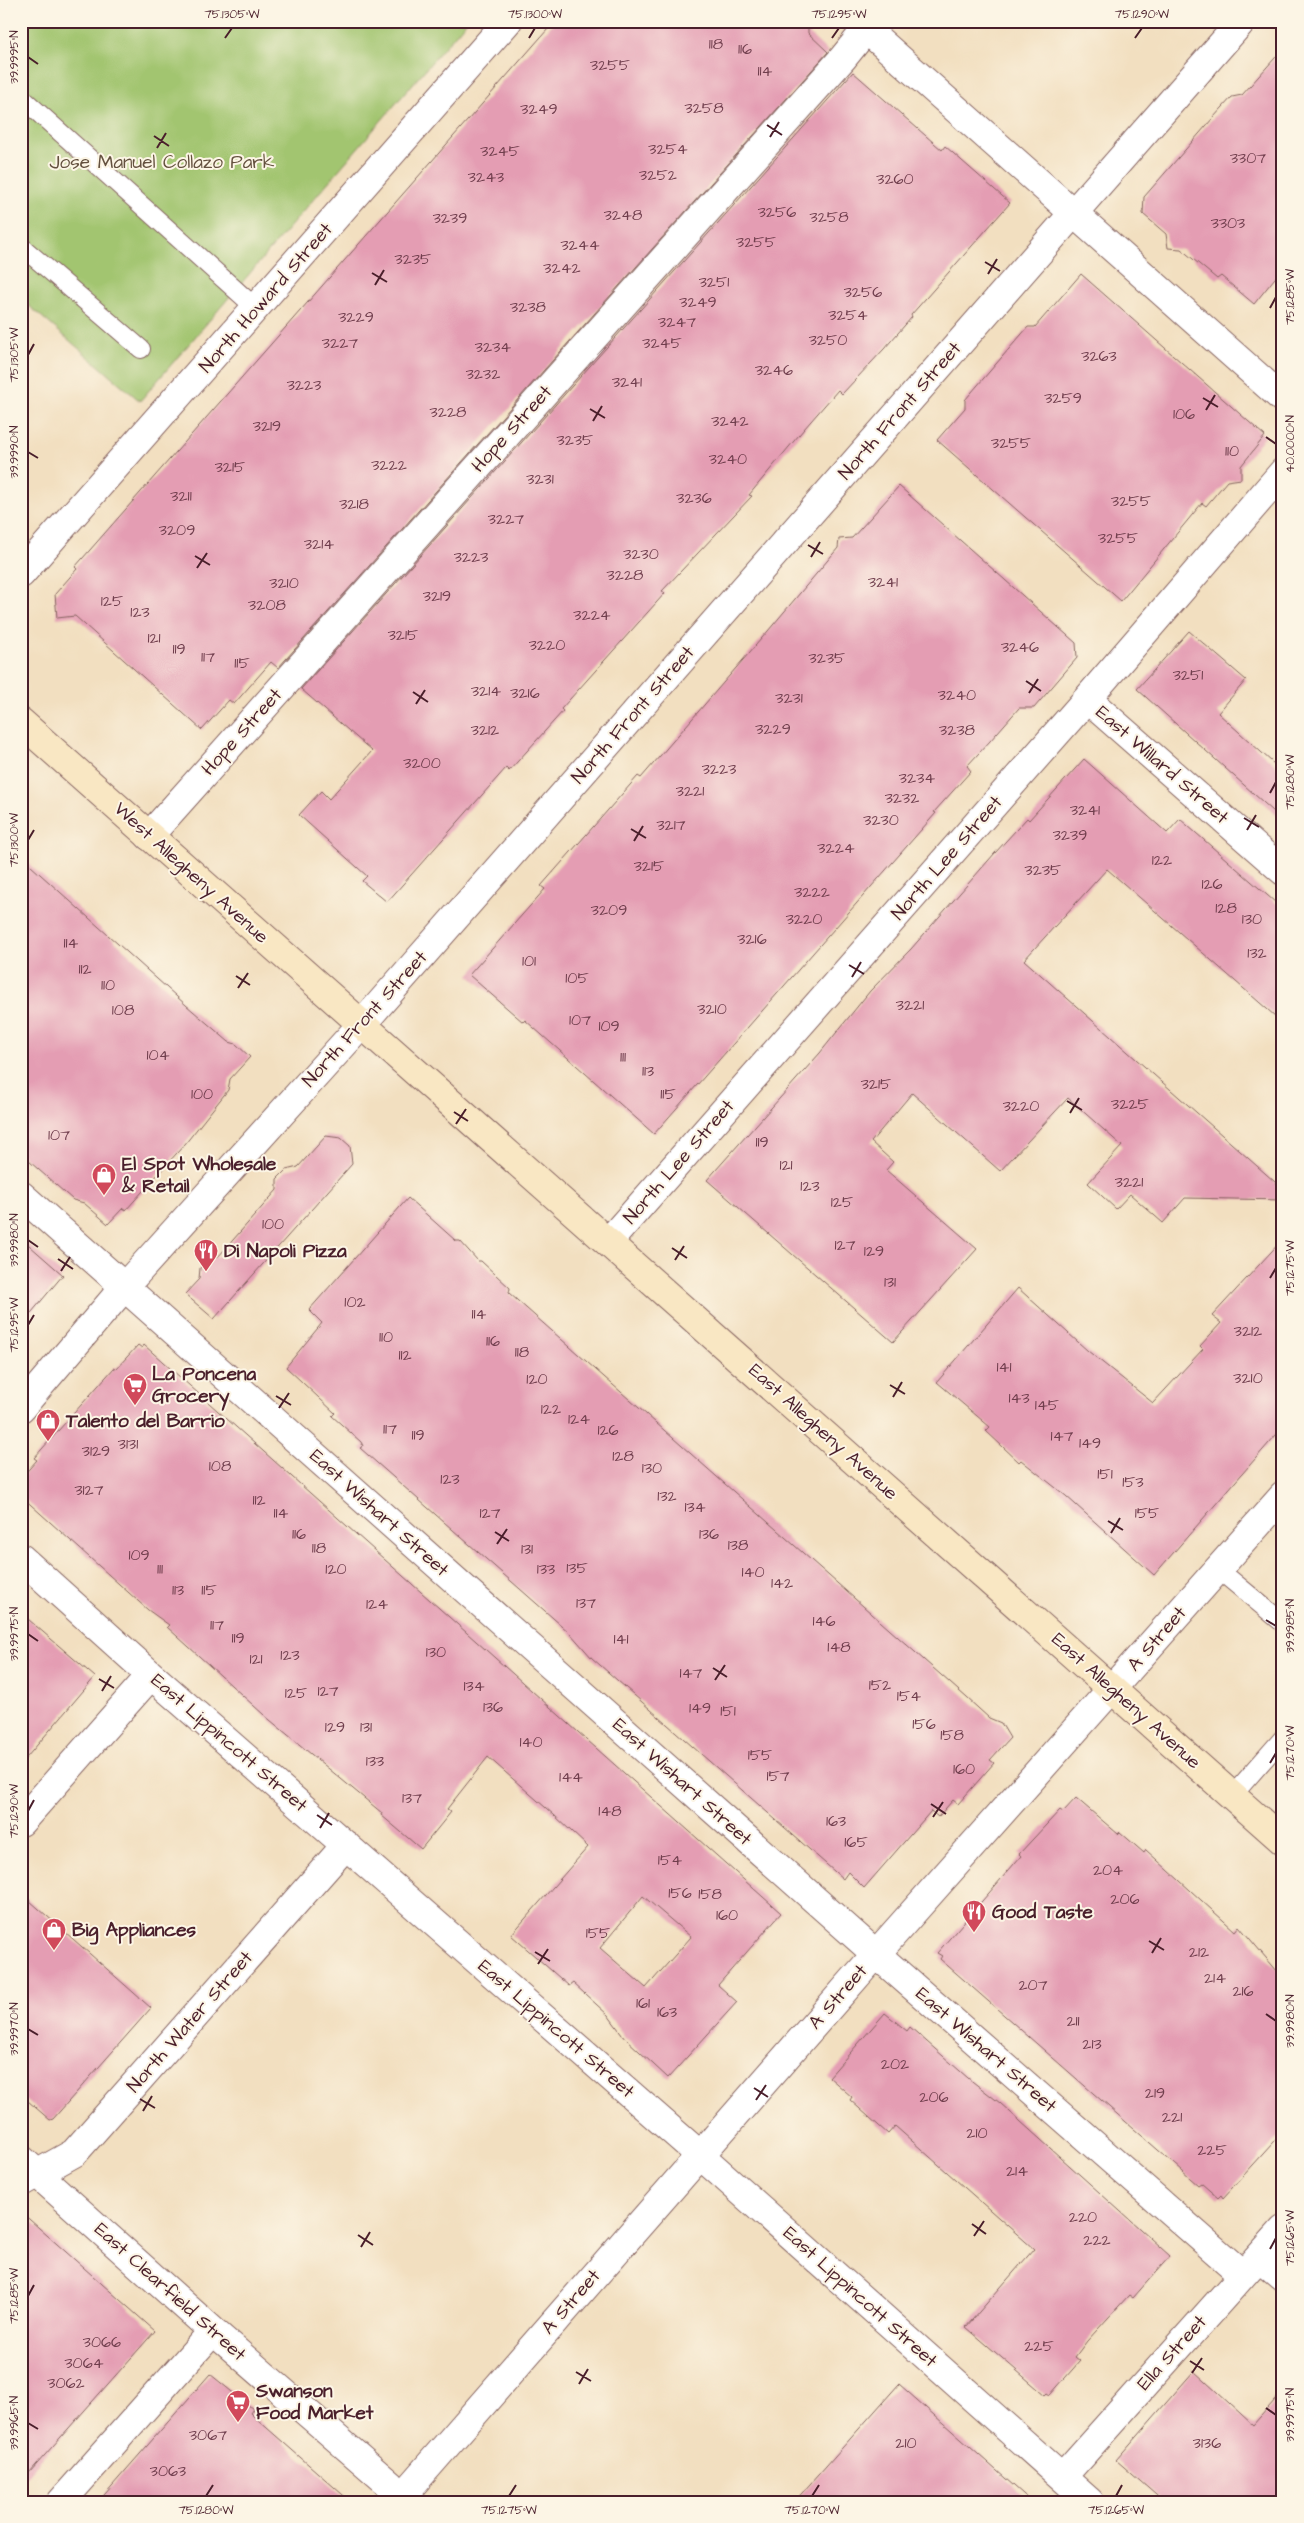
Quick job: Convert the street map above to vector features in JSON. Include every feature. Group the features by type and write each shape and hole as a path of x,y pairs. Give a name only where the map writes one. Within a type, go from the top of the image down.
{"main road":[{"name":"West Allegheny Avenue","path":"21,722 362,1024"},
{"name":"East Allegheny Avenue","path":"362,1024 609,1241 1283,1841"}],"street":[{"name":"North Howard Street","path":"21,574 257,309 508,21"},
{"name":"North Front Street","path":"21,1408 125,1286 362,1024 1242,21"},
{"path":"866,24 1074,213 1283,398"},
{"name":"Hope Street","path":"150,836 866,24"},
{"name":"North Lee Street","path":"609,1241 1087,699 1283,472"},
{"name":"East Willard Street","path":"1087,699 1283,871"},
{"name":"East Wishart Street","path":"21,1195 876,1954 1251,2265 1283,2277"},
{"name":"A Street","path":"403,2500 876,1954 1283,1496"},
{"name":"East Lippincott Street","path":"21,1558 151,1676 700,2155 1090,2502"},
{"path":"21,1822 151,1676"},
{"name":"North Water Street","path":"26,2171 74,2153 346,1845"},
{"name":"East Clearfield Street","path":"26,2171 213,2331 403,2500"},
{"name":"Ella Street","path":"1062,2477 1283,2230"},
{"path":"61,2502 213,2331"}],"lane":[{"path":"21,97 257,309"},
{"path":"21,246 141,349"},
{"path":"1218,1568 1283,1623"},
{"path":"1232,1796 1283,1738"}],"green space":[{"name":"Jose Manuel Collazo Park","path":"21,21 467,21 140,401 21,299"}],"building":[{"path":"555,21 808,21 808,33 828,52 278,668 271,662 234,704 229,700 202,730 75,616 57,618 55,594 77,569 75,567"},
{"path":"1283,49 1283,268 1254,304 1221,276 1217,279 1181,249 1168,248 1166,234 1143,214 1144,197 1232,97 1242,95"},
{"path":"853,72 942,150 945,146 1010,203 911,315 912,317 884,349 842,394 838,390 749,495 752,496 662,591 665,593 561,709 563,711 509,771 506,768 387,902 362,881 367,876 299,815 321,791 329,799 372,751 301,689"},
{"path":"1081,274 1265,436 1241,466 1241,479 1227,481 1206,506 1202,503 1121,601 937,440 965,408 965,400 1028,327 1035,327"},
{"path":"899,486 1076,643 1077,658 1034,708 1019,708 967,766 971,771 934,812 936,813 654,1134 525,1020 523,1022 469,975 545,889 541,886 638,776 641,778 768,631 838,548 839,539 852,538"},
{"path":"1189,631 1246,680 1218,713 1283,772 1283,820 1137,689"},
{"path":"1084,759 1167,833 1180,819 1283,909 1283,1023 1107,869 1024,960 1283,1189 1283,1200 1185,1198 1163,1223 1130,1194 1116,1209 1088,1183 1122,1146 1068,1098 1000,1171 912,1093 871,1142 893,1162 886,1170 977,1249 893,1342 707,1180 820,1053 870,991 911,949 1027,818 1029,820"},
{"path":"21,857 186,1005 229,1042 236,1044 250,1057 230,1079 228,1090 185,1144 126,1210 123,1208 108,1224 84,1203 73,1200 21,1154"},
{"path":"326,1136 341,1138 350,1146 352,1164 214,1319 185,1294 199,1279 200,1268 209,1258 218,1257 277,1190 277,1179 286,1170 298,1167"},
{"path":"408,1198 456,1241 460,1241 478,1261 481,1261 510,1288 509,1293 989,1718 1001,1723 1010,1738 990,1760 994,1763 958,1804 953,1800 938,1817 931,1811 864,1888 848,1872 843,1879 592,1658 570,1633 360,1448 363,1446 361,1442 332,1416 335,1413 286,1367 322,1323 309,1310"},
{"path":"21,1238 63,1275 21,1325"},
{"path":"1283,1239 1283,1427 1154,1575 1066,1496 1021,1460 1019,1462 986,1431 990,1427 937,1382 1018,1288 1088,1351 1153,1403 1203,1349 1200,1346 1221,1323 1212,1316"},
{"path":"138,1345 142,1348 144,1345 781,1913 718,1985 737,2002 668,2078 625,2038 608,2015 573,1983 569,1986 511,1935 588,1847 554,1815 488,1757 447,1809 451,1812 421,1849 381,1815 382,1813 264,1715 167,1627 169,1625 148,1610 21,1496 21,1478 37,1460 34,1458 114,1368 116,1369","holes":["643,1896 691,1937 646,1988 600,1948"]},
{"path":"21,1613 95,1677 21,1764"},
{"path":"1076,1798 1118,1834 1120,1832 1144,1853 1146,1850 1235,1931 1239,1926 1283,1978 1283,2132 1223,2198 1221,2195 1218,2198 1201,2183 1198,2185 940,1959 942,1956 937,1953 1021,1856 1019,1854 1060,1810 1063,1812"},
{"name":"Big Appliances","path":"21,1893 151,2008 53,2119 50,2120 21,2095"},
{"path":"885,2013 907,2031 910,2027 968,2078 1000,2103 1170,2256 1133,2298 1129,2295 1087,2341 1075,2357 1080,2361 1050,2395 1047,2393 1045,2395 966,2327 1034,2249 895,2126 888,2134 850,2100 852,2097 829,2077"},
{"path":"21,2212 155,2331 21,2482"},
{"path":"1194,2371 1253,2425 1283,2391 1283,2502 1164,2502 1116,2460"},
{"path":"210,2374 253,2409 250,2413 351,2502 98,2502"},
{"path":"899,2384 1032,2502 794,2502"}],"place":[{"name":"El Spot Wholesale & Retail","path":"104,1196"},
{"name":"Di Napoli Pizza","path":"206,1272"},
{"name":"La Poncena Grocery","path":"135,1406"},
{"name":"Talento del Barrio","path":"48,1442"},
{"name":"Good Taste","path":"974,1933"},
{"name":"Big Appliances","path":"54,1951"},
{"name":"Swanson Food Market","path":"238,2423"}]}
